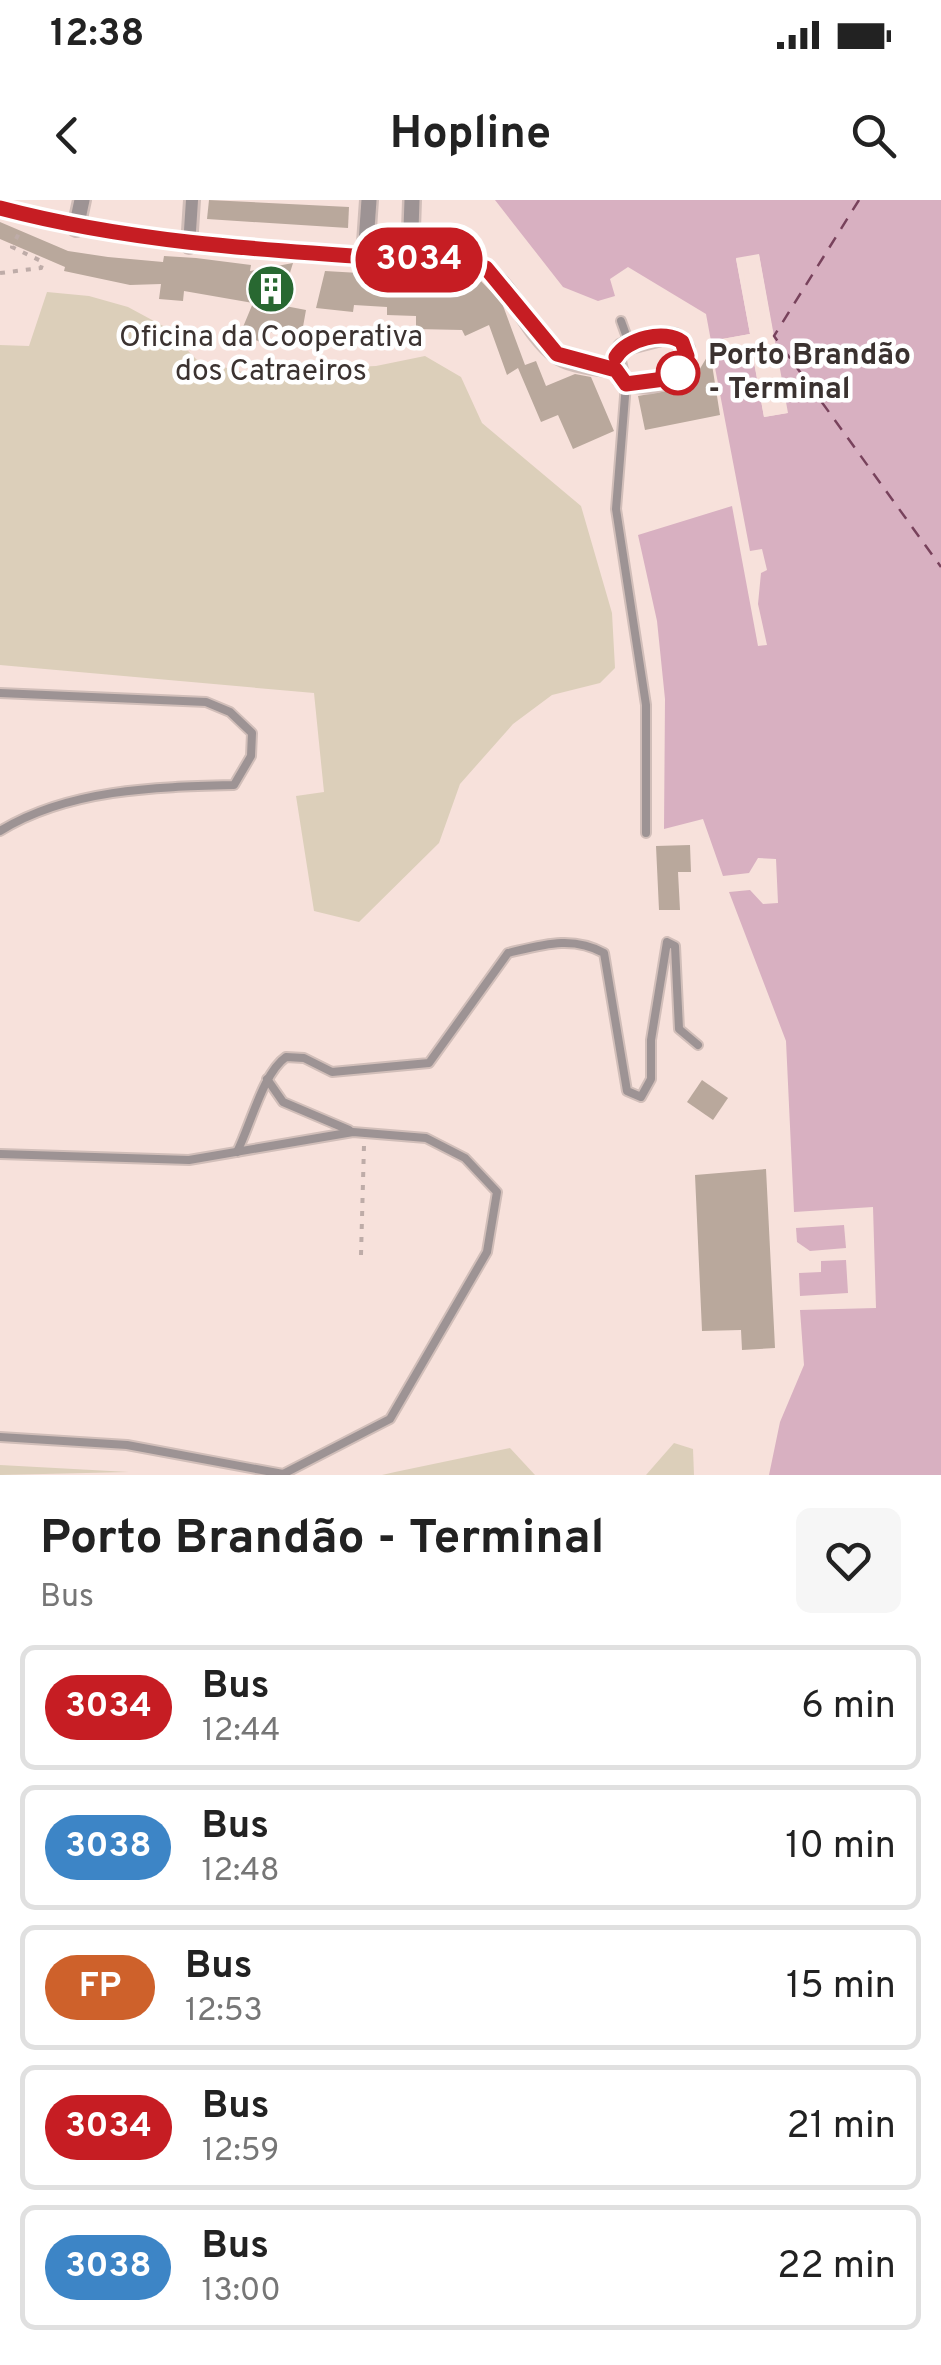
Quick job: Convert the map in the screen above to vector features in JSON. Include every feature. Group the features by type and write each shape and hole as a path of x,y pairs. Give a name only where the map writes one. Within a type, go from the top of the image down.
{"street":[{"path":"76,228 82,200"},
{"path":"189,246 192,200"},
{"path":"366,257 370,200"},
{"path":"410,260 412,200"},
{"path":"0,208 76,228 189,246 486,268 557,354 616,370"},
{"path":"676,337 687,356 672,378 626,384 616,370 616,357 629,342 676,337"}],"lane":[{"path":"621,321 629,342"},
{"path":"626,384 616,509 646,704 646,834"},
{"path":"0,693 206,702 230,712 252,733 251,756 234,785 116,793 34,810 0,831"},
{"path":"237,1152 270,1068 286,1056 304,1058 332,1072 429,1064 508,954 555,942 588,944 604,953 627,1090 641,1096 651,1079 653,1025 668,942 675,946 679,1029 698,1045"},
{"path":"267,1079 283,1102 353,1132"},
{"path":"0,1154 189,1160 353,1132 426,1138 465,1158 497,1192 487,1252 390,1419 283,1474 128,1445 0,1437"}],"path":[{"path":"0,273 41,268 43,262 12,247 27,215"},
{"path":"361,1255 364,1144"}],"shaded area":[{"path":"495,200 941,200 941,1475 769,1475 780,1422 804,1365 800,1310 876,1308 873,1207 794,1212 786,1041 729,892 750,890 763,904 778,903 776,859 758,858 749,873 723,876 703,819 664,829 665,699 657,621 638,535 732,506 758,646 767,645 758,604 761,573 767,570 762,549 750,551 712,352 751,345 764,417 787,413 759,255 736,259 750,334 711,341 706,314 628,267 610,279 615,296 598,301 563,287"},
{"path":"47,292 89,296 128,307 165,327 197,360 242,372 376,366 425,356 461,377 482,423 581,506 612,613 615,668 600,683 552,695 513,724 460,784 439,843 359,922 314,911 296,796 324,792 314,693 0,665 0,345 29,346"},
{"path":"844,1225 846,1248 810,1251 797,1242 796,1228"},
{"path":"846,1260 848,1293 800,1296 799,1273 821,1272 821,1261"},
{"path":"674,1443 693,1449 694,1475 646,1475"},
{"path":"510,1448 535,1475 382,1475 395,1472"},
{"path":"0,1465 129,1472 0,1475"}],"pier":[{"path":"759,254 788,413 764,417 751,346 712,352 712,347 755,342 768,411 782,409 755,260 742,262 754,336 711,346 711,341 750,334 736,258"}],"building":[{"path":"209,200 349,207 348,228 207,219"},
{"path":"0,222 68,251 108,257 163,262 164,256 196,258 251,265 250,271 293,263 280,305 306,310 301,338 270,332 266,344 247,337 248,330 243,327 253,303 184,291 183,301 159,299 161,284 130,285 64,271 65,267 0,239"},
{"path":"325,271 480,280 502,303 525,365 536,361 546,386 575,374 591,377 614,431 573,449 558,415 541,422 518,368 507,375 489,325 465,336 462,330 416,329 416,316 387,315 387,307 354,305 353,312 316,308"},
{"path":"710,352 720,415 645,430 638,396 689,387"},
{"path":"690,845 691,872 678,872 680,910 659,910 656,846"},
{"path":"702,1080 728,1098 713,1120 687,1102"},
{"path":"766,1169 775,1348 742,1350 741,1330 702,1331 695,1175"}],"ferry route":[{"path":"859,200 774,336 941,567"}],"bus line":[{"name":"3034","path":"0,208 76,228 189,246 472,264 486,268 549,346 571,361 616,370 626,384 638,384 672,378 684,366 687,356 682,342 665,336 629,342 616,357"}],"place":[{"name":"Oficina da Cooperativa dos Catraeiros","path":"271,289"},
{"name":"Porto Brandão - Terminal","path":"678,373"}]}
